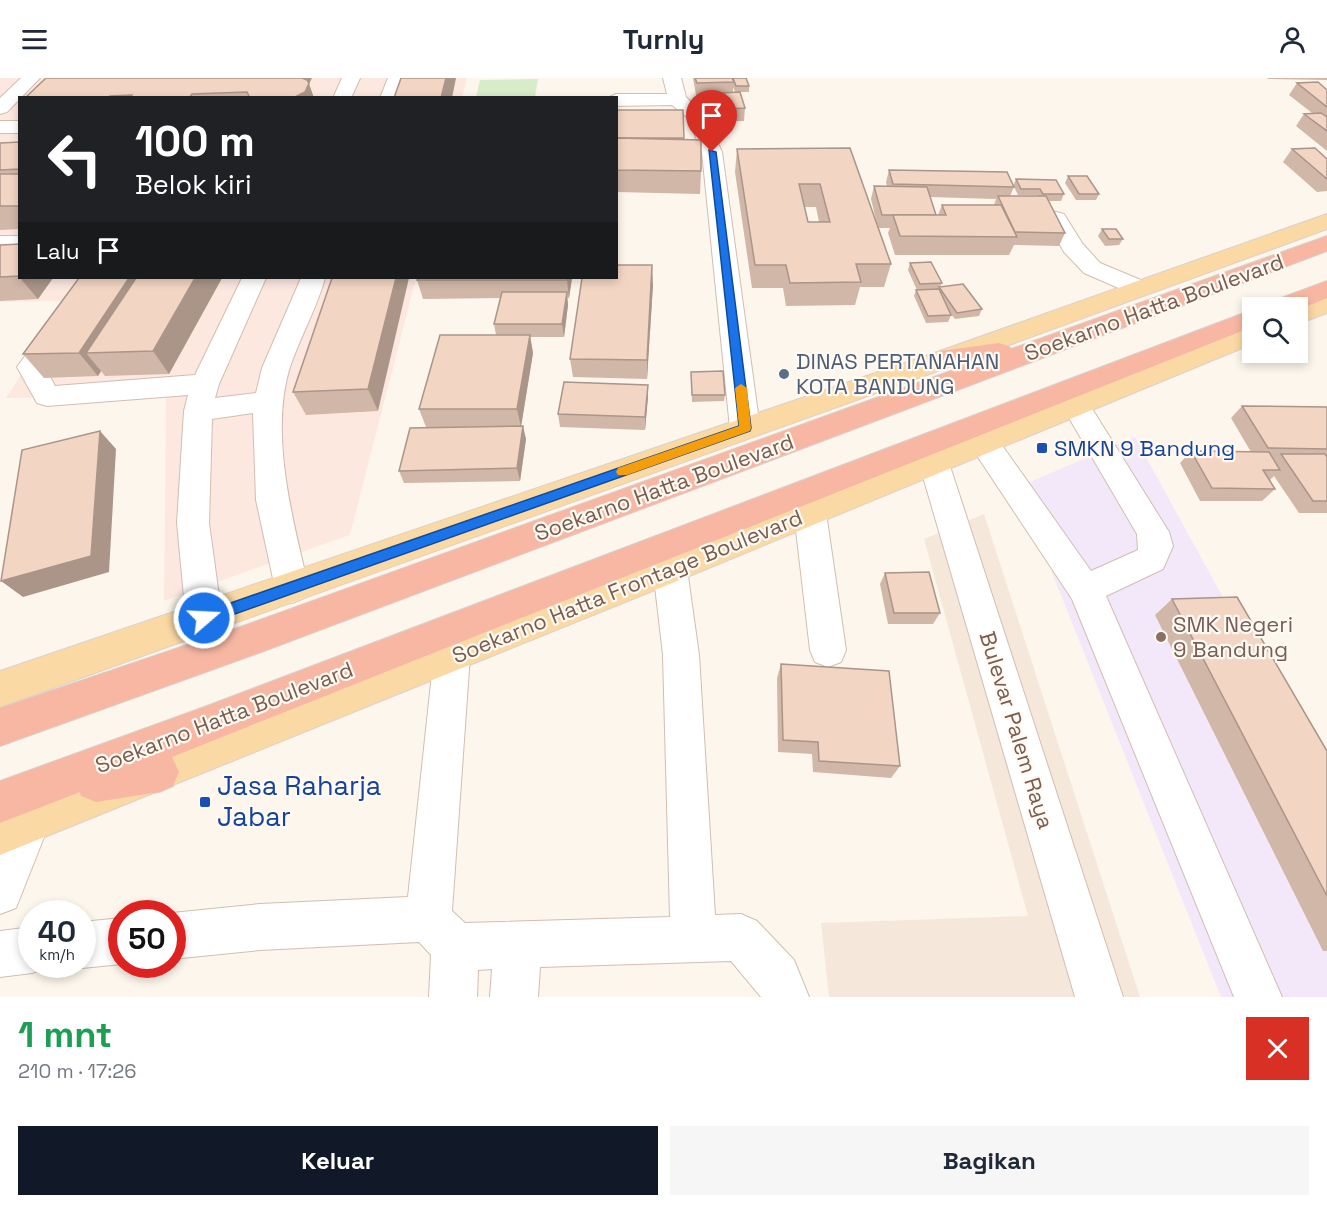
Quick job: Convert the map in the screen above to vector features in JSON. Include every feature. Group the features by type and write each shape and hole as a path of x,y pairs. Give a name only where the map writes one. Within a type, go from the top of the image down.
{"highway":[{"name":"Soekarno Hatta Boulevard","path":"0,728 243,642 1327,243"},
{"name":"Soekarno Hatta Boulevard","path":"15,812 207,725 1242,322"},
{"path":"950,357 1046,348"}],"main road":[{"path":"0,689 950,357 1327,221"},
{"name":"Soekarno Hatta Frontage Boulevard","path":"15,812 159,772 1242,338"}],"street":[{"path":"0,108 31,78"},
{"path":"343,96 351,78"},
{"path":"390,96 397,78"},
{"path":"617,78 619,100 677,99"},
{"path":"672,78 677,99 696,116 745,428"},
{"path":"0,127 18,127"},
{"path":"1056,219 1072,247 1092,268 1139,288"},
{"path":"0,243 18,243"},
{"path":"92,279 31,367 46,396 269,401"},
{"path":"204,618 193,523 202,398 254,279"},
{"path":"292,588 272,500 269,401 276,368 313,279"},
{"path":"1076,406 1152,532 1156,546 1150,559 1085,590"},
{"path":"983,442 1085,590 1113,649 1258,997"},
{"name":"Bulevar Palem Raya","path":"934,463 1099,997"},
{"path":"810,513 828,650"},
{"path":"670,569 681,655 688,854 694,939"},
{"path":"452,655 442,933 453,997"},
{"path":"0,892 15,812"},
{"path":"186,935 260,927 442,933 518,944 741,938 777,977 785,997"},
{"path":"514,997 518,944"},
{"path":"0,954 18,952"}],"shaded area":[{"path":"0,78 467,78 462,96 18,96 18,279 416,279 350,535 164,601 166,397 6,398 69,301 0,302"},
{"name":"SMK Negeri 9 Bandung","path":"1135,437 1327,787 1327,997 1221,997 1018,487"},
{"path":"984,514 1140,997 829,997 821,923 1028,916 924,539"}],"green space":[{"path":"538,79 535,96 476,96 480,80"}],"building":[{"path":"46,78 302,78 309,83 305,92 297,96 249,96 247,92 192,94 190,96 27,96"},
{"path":"401,78 446,78 442,96 395,96"},
{"path":"695,78 732,78 734,82 697,83"},
{"path":"733,78 746,78 749,86 736,86"},
{"path":"1318,82 1327,90 1327,107 1297,83"},
{"path":"740,92 745,108 705,110 701,94"},
{"path":"618,110 683,110 684,138 618,138"},
{"path":"1321,113 1327,117 1327,131 1304,114"},
{"path":"618,138 701,140 701,171 618,170"},
{"path":"18,142 18,169 0,170 0,143"},
{"path":"850,148 891,264 856,264 861,282 790,283 786,265 755,265 737,149","holes":["799,184 820,184 830,222 808,222"]},
{"path":"1315,148 1327,159 1327,179 1292,149"},
{"path":"889,170 1007,172 1014,187 893,184"},
{"path":"0,174 18,174 18,206 0,206"},
{"path":"1068,176 1087,176 1099,194 1079,194"},
{"path":"1016,179 1056,180 1064,194 1043,194 1040,189 1021,189"},
{"path":"874,186 927,187 936,215 882,215"},
{"path":"998,196 1046,196 1065,233 1015,232"},
{"path":"942,205 1001,205 1017,237 900,236 893,215 946,215"},
{"path":"1102,229 1116,229 1123,239 1109,239"},
{"path":"18,244 18,276 0,277 0,245"},
{"path":"931,262 942,283 920,284 910,263"},
{"path":"618,265 652,265 647,360 570,359 582,279 618,279"},
{"path":"78,279 128,279 79,353 23,354"},
{"path":"135,279 194,279 153,351 86,353"},
{"path":"332,279 396,279 368,389 293,392"},
{"path":"418,279 567,279 567,280"},
{"path":"963,284 982,309 957,313 939,287"},
{"path":"939,289 951,315 928,316 916,290"},
{"path":"502,292 567,292 562,324 494,324"},
{"path":"440,335 530,335 517,409 419,409"},
{"path":"723,371 725,395 692,395 691,372"},
{"path":"564,382 648,385 645,417 558,414"},
{"path":"1242,406 1327,407 1327,449 1268,448"},
{"path":"523,426 517,468 399,471 410,428"},
{"path":"100,431 91,556 1,581 22,450"},
{"path":"1191,451 1269,452 1280,470 1263,470 1275,489 1212,488"},
{"path":"1281,454 1325,454 1327,457 1327,501 1313,501"},
{"path":"929,572 940,613 894,613 885,573"},
{"path":"1237,597 1327,751 1327,896 1172,599"},
{"path":"781,664 889,671 900,766 819,761 818,742 783,740"}],"slow traffic":[{"path":"623,472 745,428 741,388"}],"place":[{"name":"DINAS PERTANAHAN KOTA BANDUNG","path":"784,374"},
{"name":"SMKN 9 Bandung","path":"1042,448"},
{"name":"SMK Negeri 9 Bandung","path":"1161,637"},
{"name":"Jasa Raharja Jabar","path":"205,802"}],"route":[{"path":"204,618 745,428 712,152"}]}
